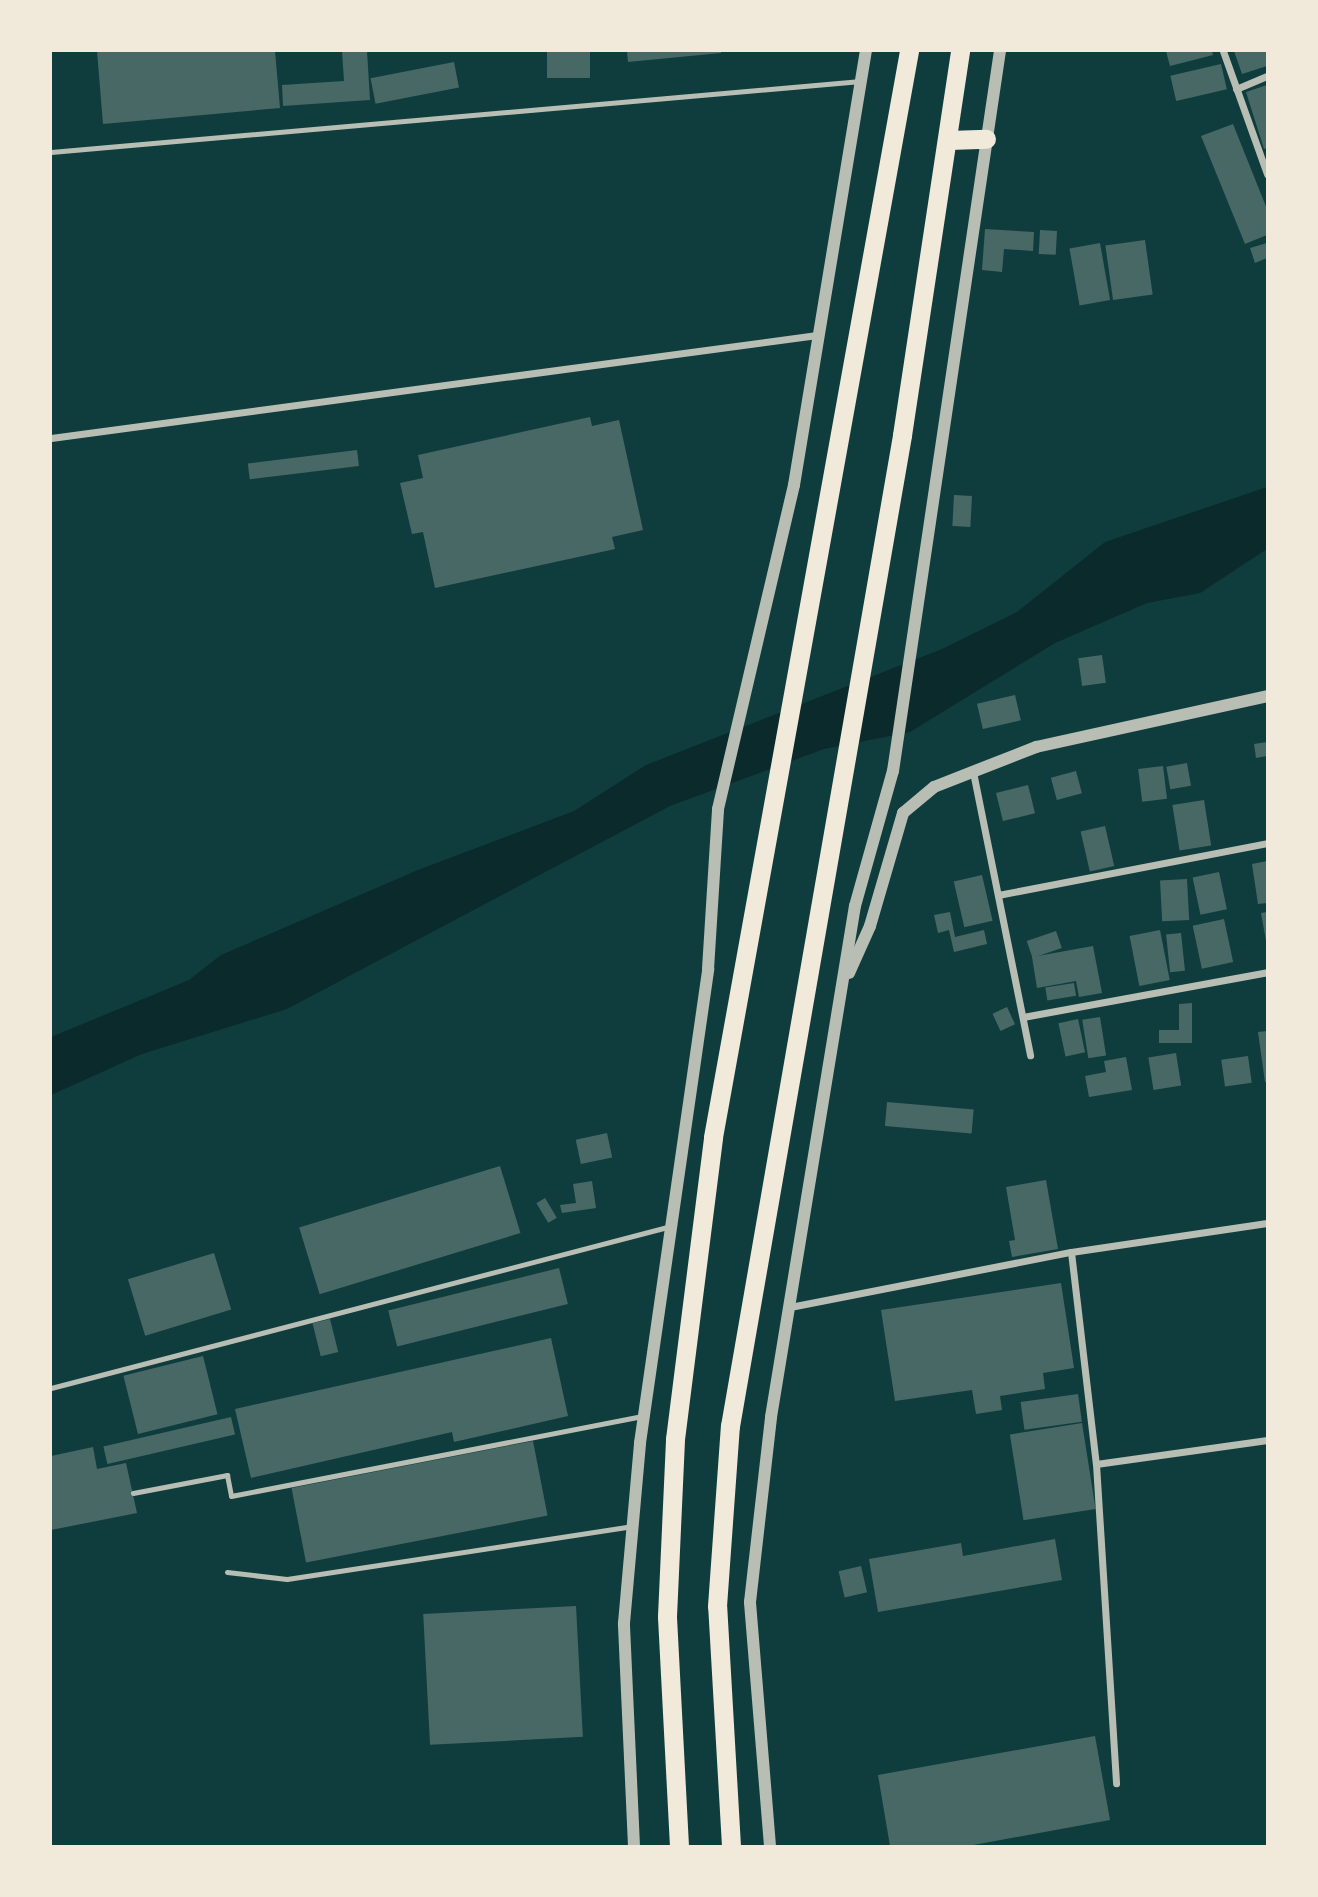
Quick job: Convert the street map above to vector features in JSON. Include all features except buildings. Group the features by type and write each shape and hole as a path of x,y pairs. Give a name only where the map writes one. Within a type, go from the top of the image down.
{"highway":[{"path":"678,1846 667,1616 675,1439 713,1137 909,51"},
{"path":"731,1846 717,1606 730,1426 842,786 940,200 960,52"},
{"path":"949,140 986,139"}],"street":[{"path":"634,1846 624,1623 644,1416 708,969 718,809 740,702 794,485 866,51"},
{"path":"770,1846 750,1602 790,1307 855,906 893,771 1000,51"},
{"path":"1223,51 1267,174"},
{"path":"1236,89 1267,76"},
{"path":"51,438 817,335"},
{"path":"842,990 870,926 903,813 934,786 1036,747 1267,696"},
{"path":"973,772 1030,1055"},
{"path":"998,895 1267,843"},
{"path":"1023,1017 1267,972"},
{"path":"790,1307 1071,1252 1267,1223"},
{"path":"1071,1252 1096,1464 1116,1783"},
{"path":"1096,1464 1267,1440"}],"lane":[{"path":"51,152 861,81"},
{"path":"51,1388 671,1226"},
{"path":"133,1493 227,1475 232,1496 644,1416"},
{"path":"228,1572 287,1579 633,1526"}],"water":[{"path":"1267,487 1267,549 1200,593 1147,603 1055,643 910,732 824,749 670,806 287,1009 142,1054 51,1095 51,1037 189,980 221,955 418,870 574,811 646,765 942,649 1017,612 1105,542"}]}
